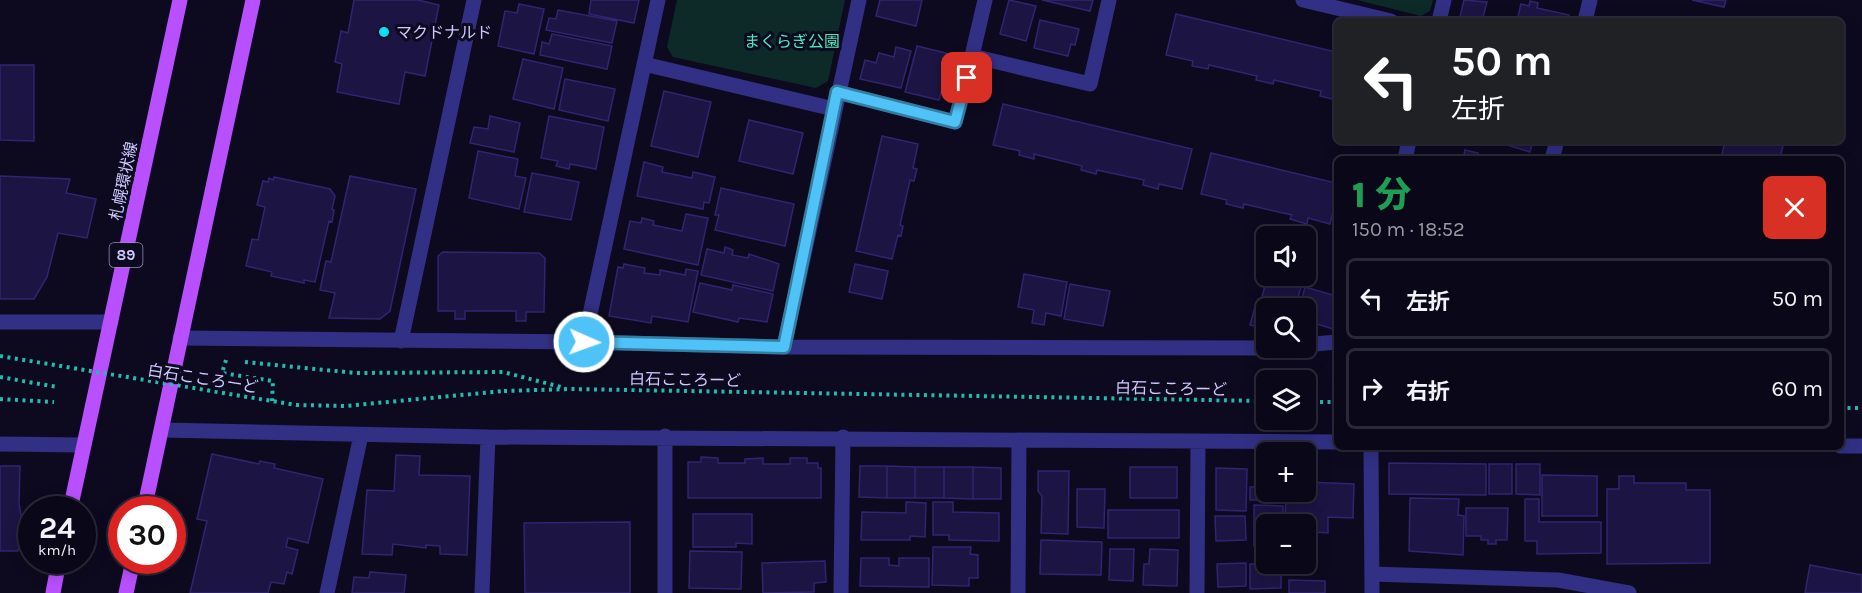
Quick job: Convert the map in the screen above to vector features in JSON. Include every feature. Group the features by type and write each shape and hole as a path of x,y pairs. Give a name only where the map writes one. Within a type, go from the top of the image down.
{"main road":[{"name":"札幌環状線","path":"73,496 180,0"},
{"path":"147,496 253,0"},
{"path":"53,593 57,574"},
{"path":"126,593 130,574"}],"street":[{"path":"401,341 474,0"},
{"path":"584,342 658,0"},
{"path":"784,347 837,92 859,0"},
{"path":"837,92 955,122 985,0"},
{"path":"972,56 1090,84 1109,0"},
{"path":"1303,0 1324,2 1380,18"},
{"path":"1440,18 1444,0"},
{"path":"1586,18 1590,0"},
{"path":"644,64 834,109"},
{"path":"0,322 111,322"},
{"path":"180,338 584,342 784,347 1256,348"},
{"path":"1316,344 1334,342"},
{"path":"162,430 361,435 843,437 1019,442 1334,442"},
{"path":"327,593 361,435"},
{"path":"482,593 488,436"},
{"path":"665,436 665,593"},
{"path":"841,593 843,437"},
{"path":"1197,593 1198,441"},
{"path":"1018,593 1019,442"},
{"path":"0,444 84,444"},
{"path":"1844,446 1862,446"},
{"path":"1371,450 1372,593"},
{"path":"1372,574 1558,580 1629,593"}],"path":[{"name":"白石こころーど","path":"0,357 296,405 345,406 504,391 571,389 1256,401"},
{"path":"272,401 273,381 222,373 226,360 356,373 503,372 571,389"},
{"path":"0,377 57,387"},
{"path":"0,399 54,402"},
{"path":"1316,402 1334,402"},
{"path":"1844,408 1862,408"}],"green space":[{"name":"まくらぎ公園","path":"677,0 845,0 828,81 816,88 673,57 667,47"},
{"path":"1357,0 1433,0 1430,11 1421,16"}],"building":[{"path":"354,0 418,0 439,5 425,76 405,72 399,104 337,92 342,64 335,62 341,31 348,33"},
{"path":"591,0 639,0 634,23 589,14"},
{"path":"880,0 922,0 916,26 876,16"},
{"path":"1009,0 1036,6 1026,41 1000,34"},
{"path":"1042,0 1093,0 1090,11"},
{"path":"1464,0 1487,2 1483,18 1460,18"},
{"path":"1692,0 1726,0 1724,7"},
{"path":"1530,1 1538,3 1537,8 1569,15 1568,18 1518,18 1521,4 1529,6"},
{"path":"519,4 544,9 534,54 498,46 505,11 517,13"},
{"path":"558,10 617,21 612,43 546,30 549,18 556,19"},
{"path":"1176,14 1334,52 1334,100 1320,96 1321,91 1274,80 1273,84 1256,80 1257,76 1209,65 1208,69 1192,66 1193,61 1166,55"},
{"path":"1040,20 1079,29 1075,45 1071,44 1068,56 1034,48"},
{"path":"552,34 612,46 607,69 540,55 542,42 549,44"},
{"path":"917,46 954,55 949,77 945,76 939,100 905,92"},
{"path":"896,47 911,51 901,88 860,79 865,60 876,63 879,53 894,57"},
{"path":"523,59 563,68 554,109 513,99"},
{"path":"0,65 34,65 34,141 0,140"},
{"path":"565,79 615,89 608,121 559,110"},
{"path":"664,91 711,102 698,157 651,146"},
{"path":"1003,104 1192,149 1182,189 1159,184 1158,189 1143,185 1144,180 1097,170 1096,174 1081,170 1082,166 1034,154 1034,159 1019,155 1020,151 993,145"},
{"path":"490,116 520,123 514,152 470,143 474,127 488,129"},
{"path":"549,116 604,127 596,169 570,164 569,169 556,166 558,161 541,158"},
{"path":"749,120 803,133 793,174 739,161"},
{"path":"882,136 918,144 913,168 917,169 914,181 910,180 900,225 903,226 901,236 898,235 892,259 856,251"},
{"path":"1504,144 1532,144 1530,152"},
{"path":"1724,144 1783,144 1781,156 1722,156"},
{"path":"1465,150 1478,153 1478,156 1464,156"},
{"path":"478,151 518,159 515,176 526,178 519,209 469,198"},
{"path":"1211,153 1334,183 1334,207 1330,224 1308,218 1307,224 1290,219 1292,215 1244,204 1243,208 1226,204 1227,200 1201,194"},
{"path":"644,162 663,167 662,172 692,178 693,172 715,177 709,203 704,202 703,209 637,196"},
{"path":"532,173 579,182 571,220 524,212"},
{"path":"0,176 70,179 66,193 96,199 87,238 58,233 47,277 34,299 0,299"},
{"path":"350,176 416,189 390,311 380,319 329,318 335,293 320,290 326,261 331,262"},
{"path":"274,177 330,189 335,196 332,222 329,221 315,282 304,280 304,283 271,276 272,272 246,266 252,239 258,240 265,207 257,205 263,181 268,182 269,178 273,180"},
{"path":"721,188 794,204 785,246 715,230 719,215 715,215"},
{"path":"686,214 708,218 698,265 624,249 630,221 641,223 642,218 654,221 653,225 682,231"},
{"path":"725,247 733,250 732,255 748,258 749,254 779,264 773,291 701,275 707,249 724,253"},
{"path":"443,252 539,253 545,258 544,312 526,312 526,321 516,321 516,311 465,311 465,319 455,319 455,311 438,311 438,256"},
{"path":"624,264 645,268 644,273 660,275 660,270 685,275 686,269 698,271 688,322 652,316 651,323 609,316 618,267 623,268"},
{"path":"855,264 888,271 882,299 849,292"},
{"path":"1024,274 1067,282 1061,316 1046,313 1044,325 1032,323 1034,310 1018,307"},
{"path":"700,283 732,290 733,285 773,294 767,322 739,318 738,322 693,312"},
{"path":"1070,284 1110,291 1103,326 1064,319"},
{"path":"1265,286 1301,287 1298,298 1262,298"},
{"path":"1305,287 1334,295 1333,329 1316,324 1316,298 1302,298"},
{"path":"1256,307 1256,326 1250,325"},
{"path":"212,454 259,464 260,461 275,464 274,468 323,479 308,543 288,538 286,547 298,550 292,574 287,572 284,584 271,582 268,593 190,593 207,521 197,519"},
{"path":"396,455 420,456 419,475 470,476 467,555 440,554 440,546 426,545 426,548 393,544 392,555 362,554 367,490 394,491"},
{"path":"701,457 718,458 718,463 745,463 745,459 763,458 763,464 790,464 790,458 807,458 807,463 818,463 818,468 821,468 821,498 688,498 688,462 701,462"},
{"path":"1389,463 1486,464 1486,495 1389,494"},
{"path":"1489,464 1512,464 1512,494 1489,494"},
{"path":"1516,464 1540,464 1540,495 1516,494"},
{"path":"0,466 20,466 18,551 0,551"},
{"path":"860,466 887,466 887,498 859,497"},
{"path":"887,466 915,467 915,498 887,498"},
{"path":"915,467 944,467 944,498 915,498"},
{"path":"944,467 973,467 973,499 944,498"},
{"path":"973,467 1001,468 1001,499 973,499"},
{"path":"1130,467 1177,467 1177,498 1130,498"},
{"path":"1216,468 1247,469 1246,511 1216,510"},
{"path":"1038,471 1069,471 1068,534 1041,533 1042,496 1038,491"},
{"path":"1542,475 1597,476 1597,516 1542,516"},
{"path":"1619,476 1634,476 1634,483 1686,483 1686,490 1710,490 1710,563 1607,564 1607,489 1619,489"},
{"path":"1316,482 1354,484 1353,518 1328,517 1328,533 1316,532 1316,514 1285,514 1286,502 1316,502"},
{"path":"1250,487 1256,487 1256,500 1250,500"},
{"path":"1077,489 1105,489 1104,528 1077,527"},
{"path":"1410,498 1459,499 1458,515 1464,516 1463,555 1409,551"},
{"path":"1525,499 1539,499 1539,522 1601,522 1601,553 1537,554 1537,541 1525,541"},
{"path":"906,502 926,503 925,537 910,536 910,540 861,540 862,512 906,513"},
{"path":"933,502 953,502 953,512 999,513 999,541 949,540 949,535 933,535"},
{"path":"1254,505 1283,506 1283,514 1256,514 1256,546 1254,546"},
{"path":"1466,508 1508,508 1507,540 1496,540 1496,544 1488,544 1488,540 1481,540 1481,536 1466,536"},
{"path":"1108,510 1179,510 1179,538 1108,538"},
{"path":"693,514 752,514 752,544 736,543 736,547 693,547"},
{"path":"1215,516 1245,516 1246,540 1216,541"},
{"path":"630,522 630,593 525,593 524,523"},
{"path":"1041,540 1102,542 1101,575 1040,574"},
{"path":"933,547 971,547 970,554 978,555 978,578 969,578 969,586 932,585"},
{"path":"1110,549 1134,549 1133,581 1109,580"},
{"path":"1150,549 1178,550 1177,586 1143,585 1144,564 1149,564"},
{"path":"690,551 742,552 741,589 689,588"},
{"path":"861,558 889,558 889,565 899,566 899,558 929,558 929,587 860,586"},
{"path":"825,561 826,582 814,583 814,592 763,593 762,563"},
{"path":"1246,563 1246,586 1218,587 1217,564"},
{"path":"1250,564 1256,564 1256,574 1281,574 1281,588 1250,589"},
{"path":"1810,565 1862,575 1862,593 1805,593"},
{"path":"370,572 406,575 404,593 352,593 354,577 369,578"},
{"path":"1289,580 1325,581 1325,593 1289,593"}],"place":[{"name":"マクドナルド","path":"384,32"}],"route":[{"path":"584,342 784,347 837,92 955,122 967,78"}]}
